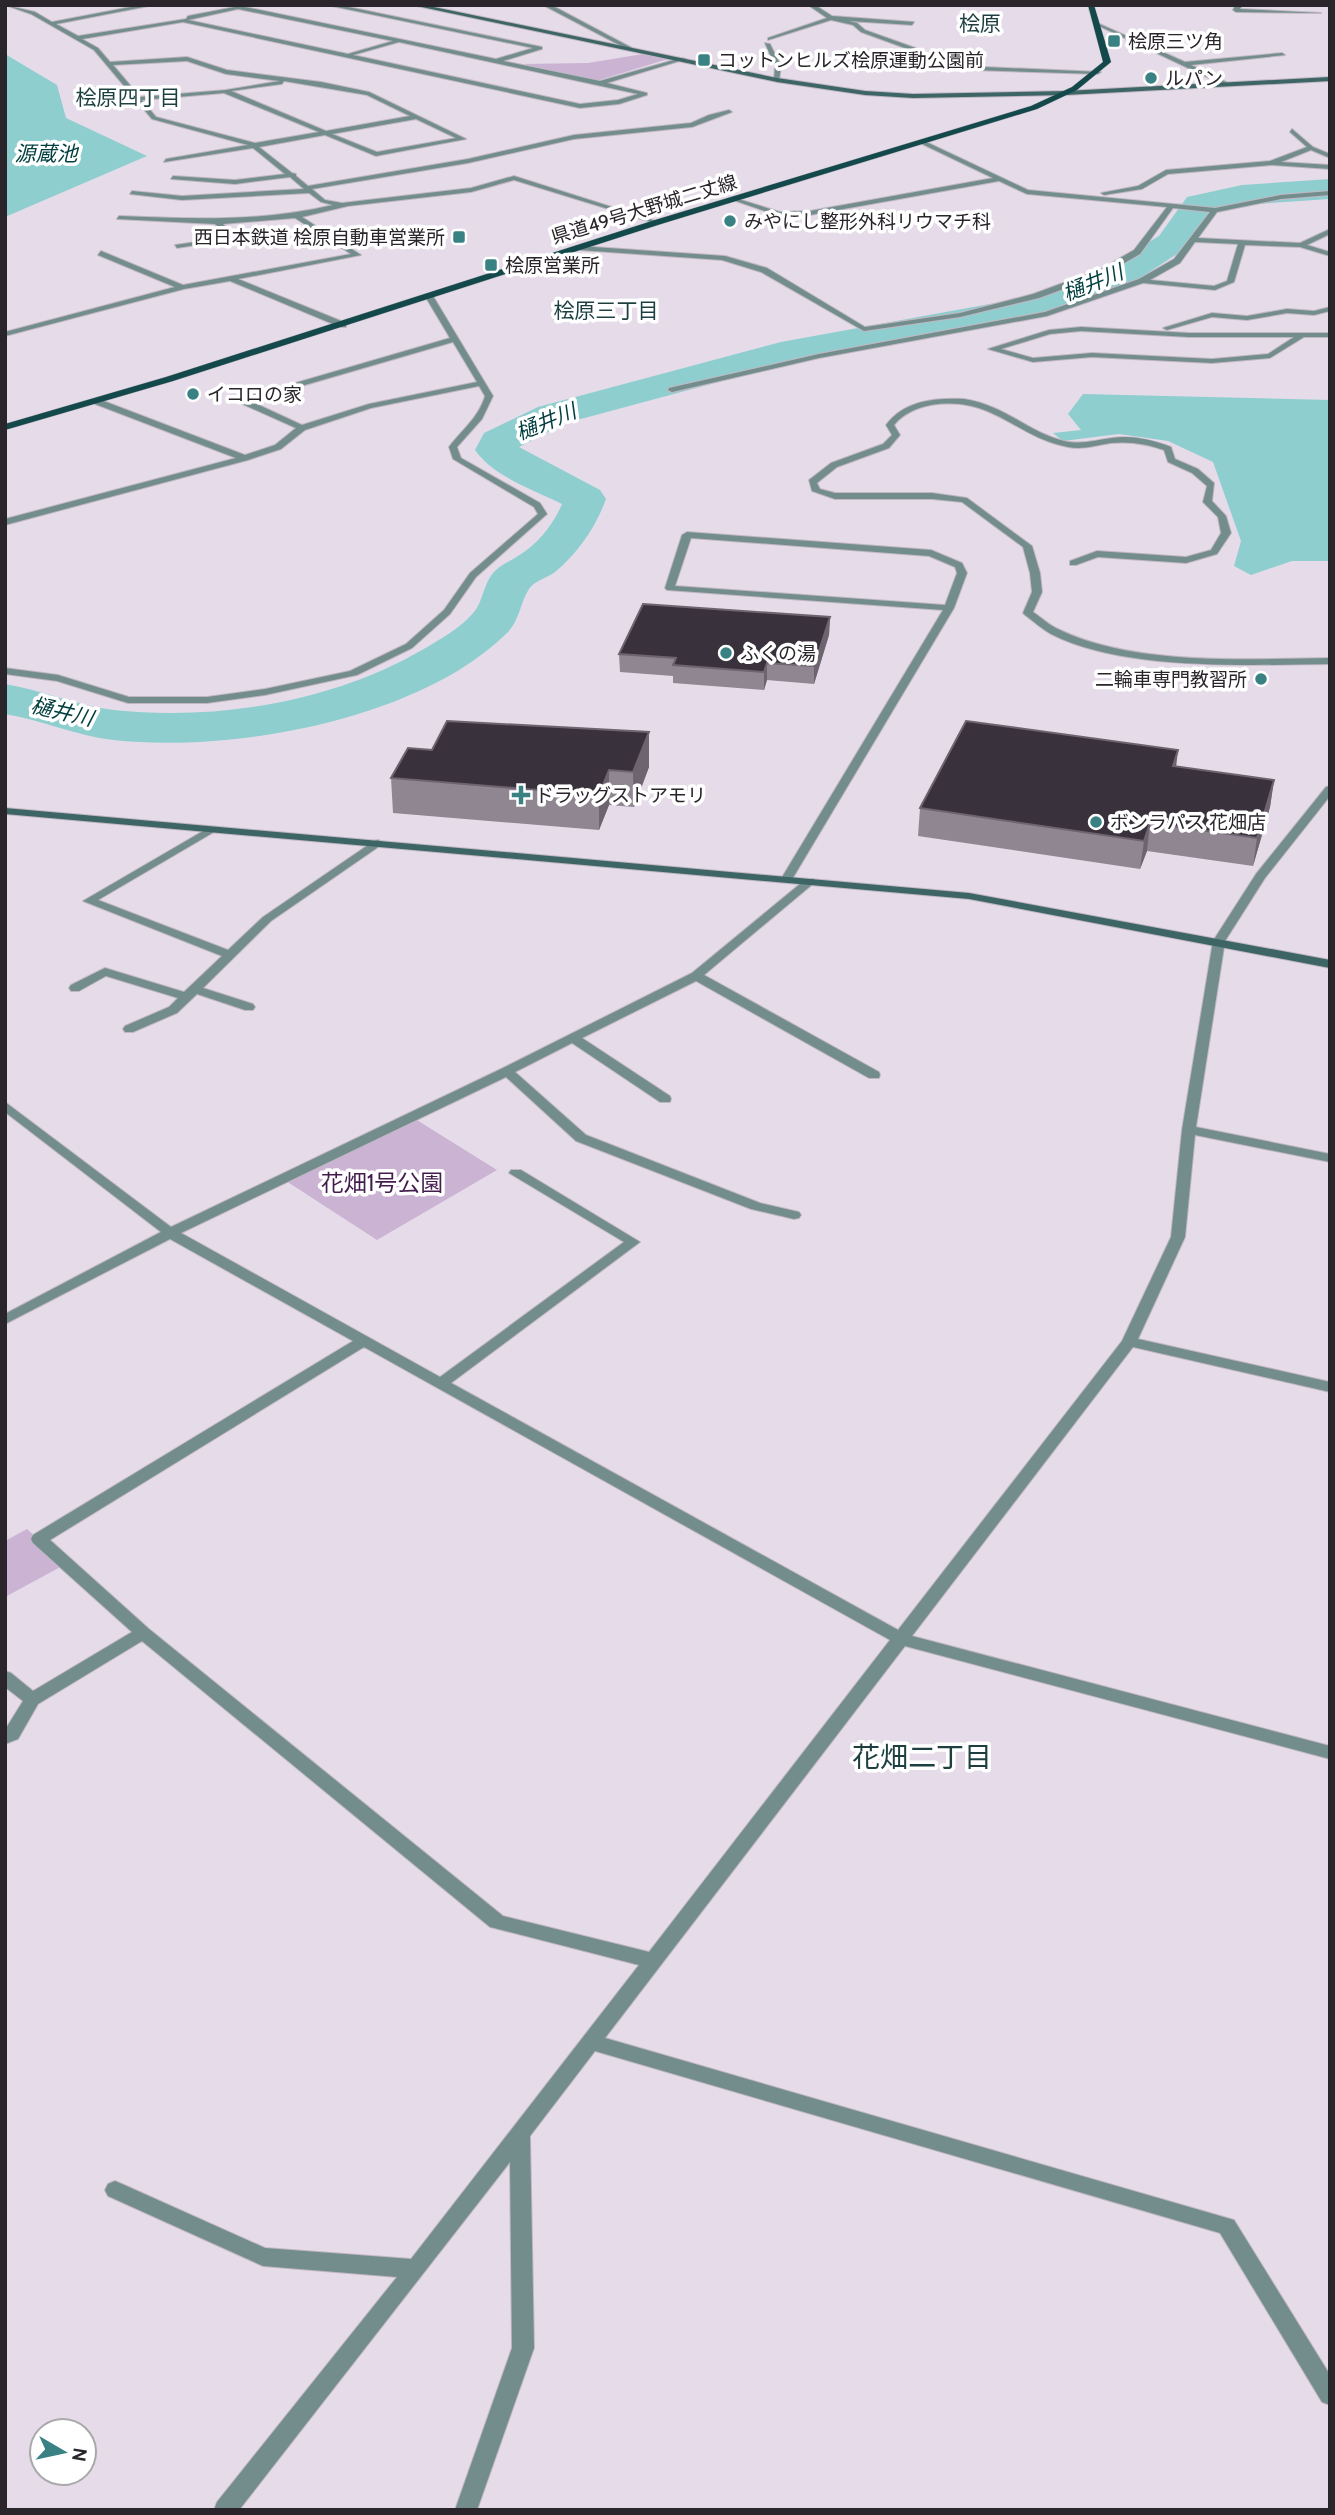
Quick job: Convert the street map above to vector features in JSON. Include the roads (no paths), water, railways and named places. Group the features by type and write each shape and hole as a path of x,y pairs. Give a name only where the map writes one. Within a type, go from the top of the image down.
{"main road":[{"path":"1091,5 1107,61 1098,72"},
{"name":"県道49号大野城二丈線","path":"5,427 98,402 656,222 922,142 1066,93 1098,72"}],"street":[{"path":"53,23 151,5"},
{"path":"77,38 176,21 245,5"},
{"path":"330,5 540,48 496,61"},
{"path":"415,5 777,80 842,90 913,96 1066,93 1330,79"},
{"path":"546,5 629,48"},
{"path":"811,5 831,18 855,24 863,31 919,51 919,61 940,67 1098,72"},
{"path":"1236,5 1239,5 1236,10 1318,13"},
{"path":"12,6 53,23 96,49 154,118 252,144 294,175 323,201 341,206"},
{"path":"176,21 580,106 620,102 645,94 237,7"},
{"path":"777,80 778,66 768,42 831,18 912,23"},
{"path":"1097,23 1226,84"},
{"path":"345,55 400,41"},
{"path":"1184,64 1282,55"},
{"path":"108,64 187,59 226,72 369,94 463,139 376,154 225,91"},
{"path":"600,83 683,60"},
{"path":"137,99 272,86 289,80"},
{"path":"132,193 182,198 309,189 468,161 574,138 692,125 711,116 729,112"},
{"path":"166,161 416,117"},
{"path":"1292,131 1311,148 1330,156"},
{"path":"922,142 1027,192 1215,211 1281,197 1330,193"},
{"path":"1271,163 1311,148"},
{"path":"1079,197 1140,188 1166,172 1271,163 1330,167"},
{"path":"173,178 235,182 294,175"},
{"path":"119,218 217,222 296,216 341,206 471,190 514,178 656,222"},
{"path":"733,199 779,214 810,213 999,179"},
{"path":"579,248 722,258 764,270 864,329 960,315 1036,296 1104,271 1137,251 1176,205"},
{"path":"672,390 820,356 1048,314 1142,281 1177,261 1215,211"},
{"path":"5,334 183,288 357,255 296,216"},
{"path":"177,246 234,238 217,222"},
{"path":"1301,246 1330,231"},
{"path":"1193,240 1301,246 1330,254"},
{"path":"1142,281 1215,288 1230,282 1242,243"},
{"path":"102,253 183,288"},
{"path":"231,278 343,325"},
{"path":"5,671 58,678 128,700 207,700 265,692 353,673 409,646 447,612 472,575 543,514 537,505 457,459 453,447 465,430 486,411 489,396 429,296"},
{"path":"1077,325 1107,324 1173,329 1212,314 1247,318 1287,311 1314,313 1330,309"},
{"path":"1048,314 1066,332"},
{"path":"1303,334 1270,356 1212,361 1092,355 1033,360 992,348 1023,342 1050,332 1191,335 1303,334 1330,335"},
{"path":"302,429 243,401 454,339"},
{"path":"5,522 244,458 278,447 302,429 369,406 483,383"},
{"path":"98,402 244,458"},
{"path":"1073,563 1097,554 1186,560 1214,552 1226,533 1222,516 1207,502 1211,485 1195,471 1171,460 1168,449 1146,440 1116,439 1076,445 1043,439 987,406 950,402 921,404 896,414 890,425 896,435 886,446 834,464 812,482 816,491 835,496 932,496 964,500 1027,546 1037,592 1028,613 1041,625 1109,650 1173,660 1330,661"},
{"path":"787,879 949,608 962,573 959,565 931,553 687,535 670,588 949,608"},
{"path":"225,2510 416,2269 1129,1342 1178,1237 1189,1130 1219,941 1260,876 1330,789"},
{"path":"5,811 969,896 1330,964"},
{"path":"210,830 89,901 230,955"},
{"path":"129,1029 173,1010 267,919 378,843"},
{"path":"5,1320 170,1233 507,1071 696,976 810,881"},
{"path":"75,989 106,972 249,1007"},
{"path":"696,976 874,1075"},
{"path":"573,1038 665,1099"},
{"path":"507,1071 581,1138 756,1206 794,1215"},
{"path":"5,1106 170,1233 901,1639 1330,1753"},
{"path":"1189,1130 1330,1158"},
{"path":"441,1383 633,1242 516,1173"},
{"path":"364,1340 39,1539 143,1633 498,1922 653,1961"},
{"path":"1129,1342 1330,1387"},
{"path":"5,1738 12,1734 32,1700 143,1633"},
{"path":"5,1676 32,1700"},
{"path":"591,2042 1227,2226 1330,2395"},
{"path":"466,2510 523,2348 520,2134"},
{"path":"115,2190 263,2257 416,2269"}],"water":[{"name":"源蔵池","path":"5,54 57,85 66,118 147,156 5,217"},
{"path":"1083,394 1330,400 1330,561 1292,561 1251,575 1234,566 1241,541 1213,462 1168,441 1119,434 1063,441 1053,433 1081,430 1068,414"}],"waterway":[{"name":"樋井川","path":"5,699 109,724 169,727 269,718 320,708 369,693 415,674 457,650 492,621 509,583 554,549 577,517 585,499 523,468 496,450 498,442 552,415 781,353 1024,309 1115,278 1171,243 1199,204 1242,195 1330,189"}],"place":[{"name":"桧原三ツ角","path":"1114,41"},
{"name":"コットンヒルズ桧原運動公園前","path":"704,60"},
{"name":"ルパン","path":"1151,78"},
{"name":"みやにし整形外科リウマチ科","path":"730,221"},
{"name":"西日本鉄道 桧原自動車営業所","path":"459,237"},
{"name":"桧原営業所","path":"491,265"},
{"name":"イコロの家","path":"193,394"},
{"name":"ふくの湯","path":"726,653"},
{"name":"二輪車専門教習所","path":"1261,679"},
{"name":"ドラッグストアモリ","path":"521,795"},
{"name":"ボンラパス 花畑店","path":"1096,822"}],"district":[{"name":"桧原","path":"980,24"},
{"name":"桧原四丁目","path":"128,98"},
{"name":"桧原三丁目","path":"606,311"},
{"name":"花畑二丁目","path":"922,1757"}],"park label":[{"name":"花畑1号公園","path":"382,1183"}]}
